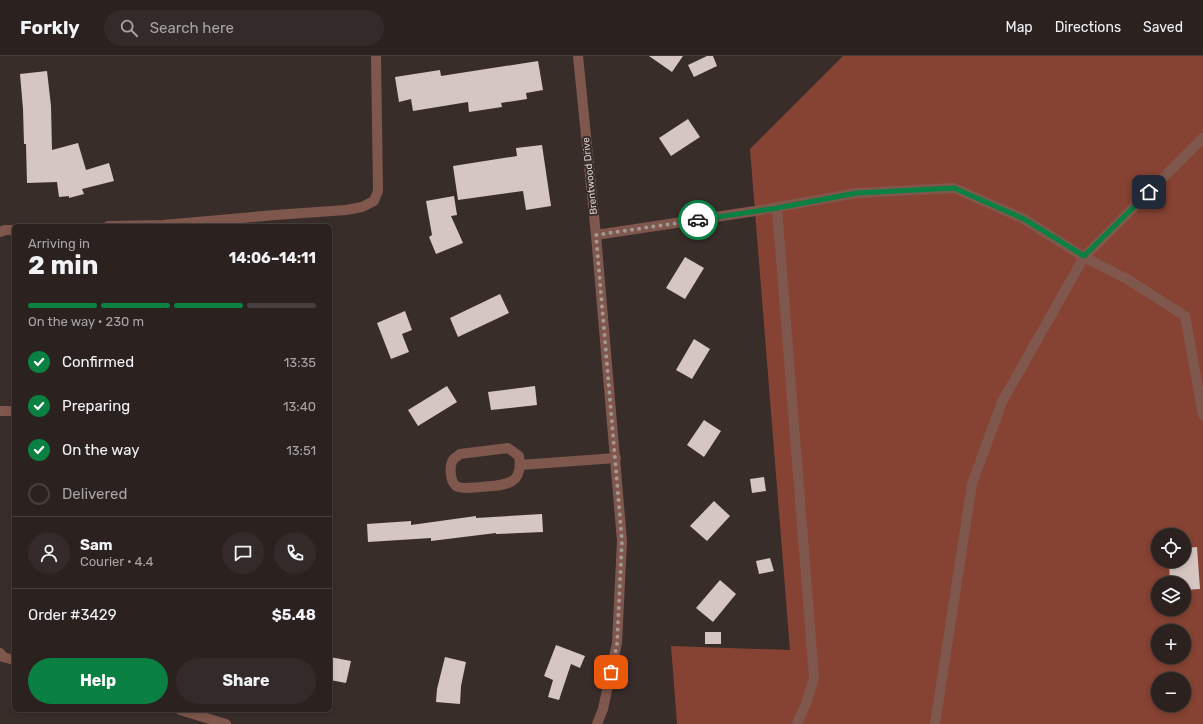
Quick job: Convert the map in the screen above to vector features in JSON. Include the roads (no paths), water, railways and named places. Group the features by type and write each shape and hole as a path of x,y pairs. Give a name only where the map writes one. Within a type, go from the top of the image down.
{"street":[{"path":"174,224 346,210 362,207 374,201 378,191 376,56"},
{"name":"Brentwood Drive","path":"578,56 596,235 622,541 617,644 603,709 598,724"},
{"path":"935,724 972,484 1002,402 1084,256 1203,138"},
{"path":"596,235 777,208 857,193 954,188 1024,219 1084,256 1127,279 1185,316 1203,415"},
{"path":"777,208 814,678 807,701 797,724"},
{"path":"0,232 12,230"},
{"path":"0,411 12,411"},
{"path":"508,448 519,456 520,465 520,472 511,482 504,485 462,488 455,485 452,479 451,464 454,458 460,454 508,448"},
{"path":"520,465 616,458"},
{"path":"0,653 3,657 12,659"},
{"path":"184,712 204,721 226,724"}]}
